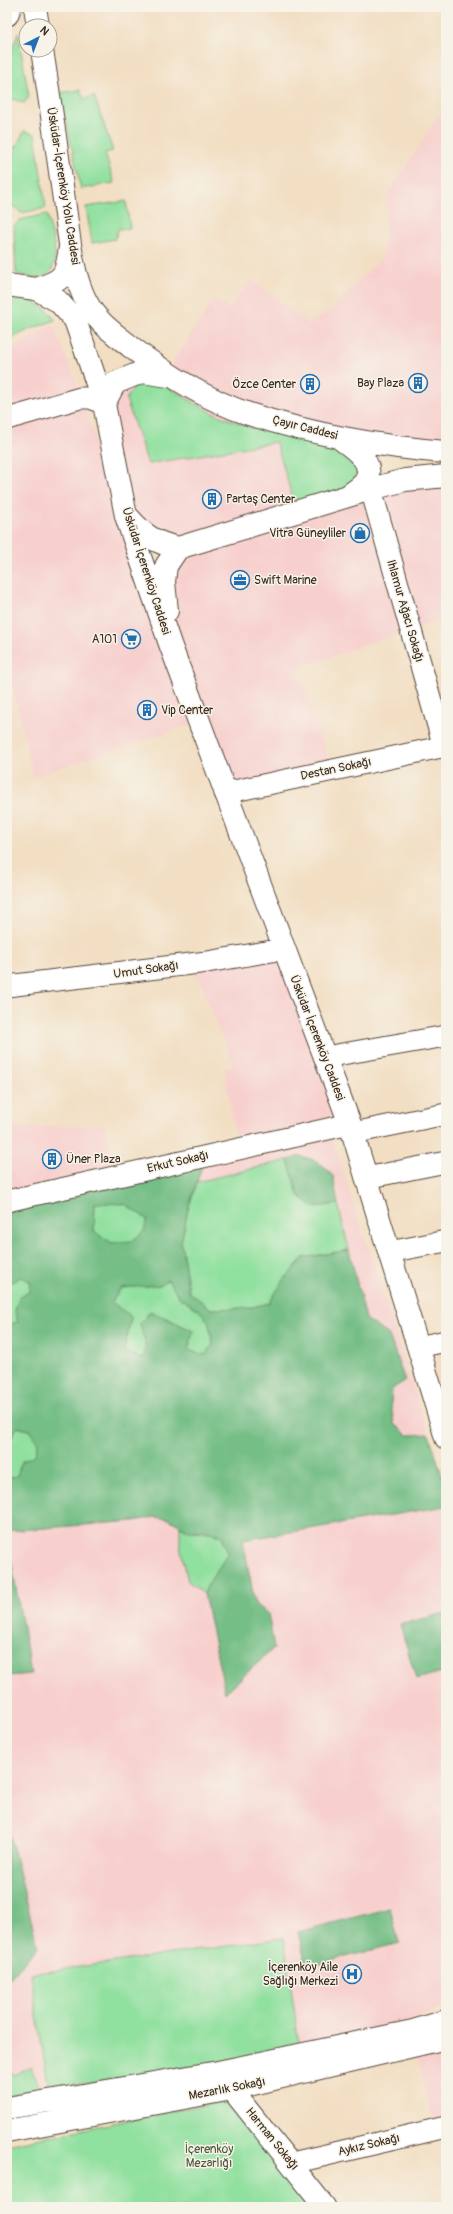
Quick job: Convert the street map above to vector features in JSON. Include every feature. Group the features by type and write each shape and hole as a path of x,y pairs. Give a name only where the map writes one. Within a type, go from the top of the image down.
{"main road":[{"path":"7,14 10,7"},
{"path":"35,7 37,18"},
{"name":"Üsküdar-İçerenköy Yolu Caddesi","path":"43,58 70,244 80,286 87,304 101,323 172,376"},
{"path":"7,285 36,289 54,284 66,272 70,244"},
{"name":"Üsküdar İçerenköy Caddesi","path":"36,289 58,301 75,320 104,404 126,516 170,644 351,1128 418,1347 439,1393 446,1438"},
{"path":"104,404 115,383 142,372 172,376"},
{"name":"Çayır Caddesi","path":"172,376 211,398 248,414 336,436 411,449 446,452"},
{"path":"336,436 364,459 368,470 369,482"},
{"path":"126,516 142,533 157,543 178,548 349,494 366,481 405,480 446,476"},
{"name":"Üsküdar İçerenköy Caddesi","path":"170,644 164,582 166,566 178,548"},
{"name":"Mezarlık Sokağı","path":"7,2108 218,2072 406,2032 446,2021"},
{"name":"Mezarlık Sokağı","path":"7,2131 232,2089 446,2038"}],"street":[{"path":"7,419 80,398 91,398 104,404"},
{"name":"Ihlamur Ağacı Sokağı","path":"369,482 445,747"},
{"name":"Destan Sokağı","path":"225,792 445,747"},
{"name":"Umut Sokağı","path":"7,986 207,962 284,949"},
{"path":"325,1057 446,1036"},
{"name":"Erkut Sokağı","path":"7,1201 351,1128 446,1114"},
{"path":"366,1178 446,1162"},
{"path":"389,1252 446,1241"},
{"path":"418,1347 446,1341"},
{"name":"Harman Sokağı","path":"218,2072 292,2163 325,2207"},
{"name":"Aykız Sokağı","path":"292,2163 446,2127"}],"shaded area":[{"path":"446,105 446,452 361,440 371,489 446,476 446,620 411,629 299,668 331,770 225,793 170,644 178,548 126,516 104,404 115,383 172,376 173,361 214,300 230,308 251,279 308,324 332,309 383,256 388,194"},
{"path":"53,324 80,392 7,413 7,351 41,333"},
{"path":"84,404 144,588 192,724 33,777 14,690 7,691 7,426"},
{"path":"284,949 350,1124 238,1149 224,1068 233,1065 193,964"},
{"path":"104,1125 116,1176 7,1201 7,1128"},
{"path":"332,1138 446,1488 446,2007 378,2033 300,2051 284,1938 30,1974 49,2089 7,2096 7,1207"},
{"path":"446,2048 446,2122 434,2125 416,2056"}],"green space":[{"path":"18,33 18,58 22,58 29,97 24,103 7,97 7,64"},
{"path":"80,90 84,99 94,96 113,151 105,153 114,183 81,189 60,93"},
{"path":"24,131 35,134 46,208 21,213 16,207 7,206 7,166"},
{"path":"126,201 130,228 118,229 115,239 92,243 86,207"},
{"path":"47,214 55,252 52,270 46,275 37,278 16,273 14,226 20,220"},
{"path":"11,295 42,306 55,320 28,330 7,341 7,296"},
{"path":"150,381 167,387 213,413 249,427 325,442 354,462 359,472 346,490 295,506 276,442 148,464 126,399 137,383"},
{"path":"300,1156 317,1161 333,1176 338,1204 314,1207 298,1195 288,1160"},
{"path":"288,1160 298,1195 314,1207 338,1204 349,1250 303,1258 284,1280 269,1303 249,1308 211,1309 189,1292 181,1243 188,1209 197,1182"},
{"path":"202,1166 188,1209 181,1243 189,1292 211,1309 249,1308 269,1303 284,1280 303,1258 349,1250 366,1319 389,1335 405,1381 392,1389 391,1404 394,1424 407,1435 429,1434 446,1488 446,1506 243,1540 255,1604 268,1613 274,1648 225,1693 204,1594 209,1583 228,1553 222,1536 207,1531 189,1531 169,1519 155,1517 134,1521 7,1531 7,1478 17,1476 22,1461 35,1455 38,1443 29,1430 17,1427 7,1448 7,1325 18,1322 15,1311 19,1298 29,1292 30,1281 21,1277 7,1285 7,1207","holes":["95,1203 125,1204 147,1219 144,1231 132,1241 112,1243 94,1232","168,1280 180,1298 199,1310 208,1321 213,1345 205,1355 188,1350 193,1331 150,1311 140,1324 146,1345 143,1359 124,1352 131,1317 112,1302 121,1288 160,1285"]},
{"path":"95,1202 125,1204 147,1219 144,1232 132,1241 112,1243 94,1232"},
{"path":"21,1276 30,1281 29,1292 19,1298 15,1311 18,1322 7,1325 7,1285"},
{"path":"168,1280 180,1298 199,1310 208,1321 213,1345 205,1356 188,1350 193,1331 165,1317 140,1324 146,1345 143,1359 124,1353 131,1318 112,1302 121,1288 160,1285"},
{"path":"16,1427 29,1430 38,1443 35,1455 22,1461 17,1476 7,1478 7,1448"},
{"path":"180,1526 190,1530 222,1536 228,1553 209,1583 204,1594 188,1581 180,1545"},
{"path":"7,1536 31,1674 7,1676"},
{"path":"446,1613 446,1671 416,1679 400,1624"},
{"path":"7,1824 38,1947 7,1981"},
{"path":"390,1908 399,1943 307,1967 298,1932"},
{"path":"284,1938 300,2051 49,2089 30,1974"},
{"path":"31,2066 39,2090 7,2096 7,2070 15,2075"},
{"name":"İçerenköy Mezarlığı","path":"230,2099 318,2207 7,2207 7,2145"}],"place":[{"name":"Bay Plaza","path":"418,383"},
{"name":"Özce Center","path":"310,384"},
{"name":"Partaş Center","path":"212,499"},
{"name":"Vitra Güneyliler","path":"360,533"},
{"name":"Swift Marine","path":"240,580"},
{"name":"A101","path":"131,639"},
{"name":"Vip Center","path":"147,710"},
{"name":"Üner Plaza","path":"52,1159"},
{"name":"İçerenköy Aile Sağlığı Merkezi","path":"352,1974"}]}
